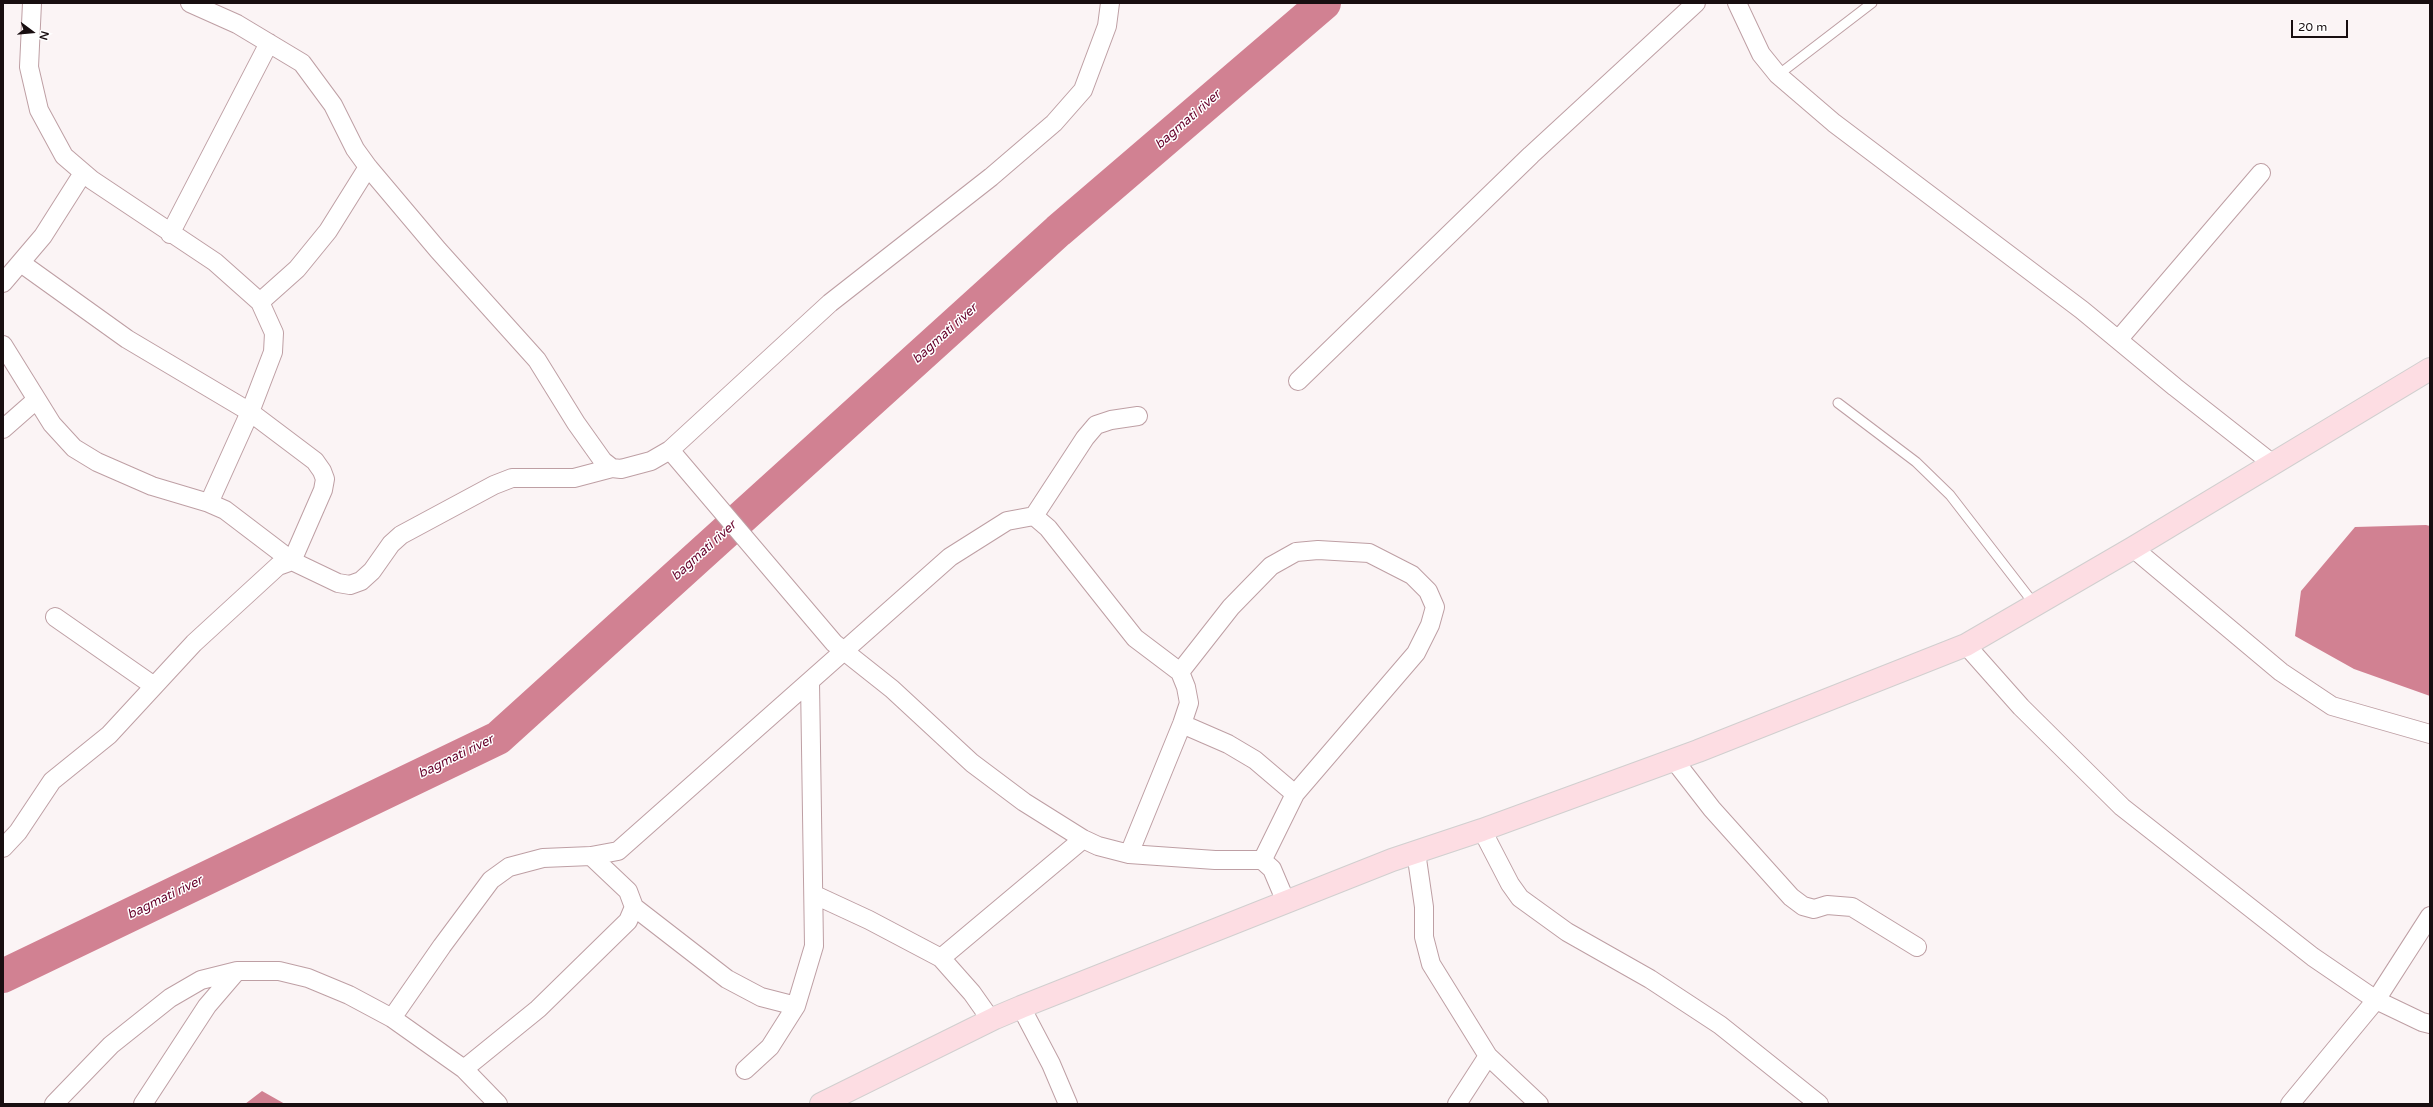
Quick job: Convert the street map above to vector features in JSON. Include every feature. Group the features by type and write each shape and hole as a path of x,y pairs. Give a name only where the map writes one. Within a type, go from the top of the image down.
{"main road":[{"path":"821,1104 991,1020 1021,1007 1416,852 1482,830 1674,760 1966,645 2133,548 2430,369"}],"street":[{"path":"32,3 29,67 39,110 64,156 84,173 170,234 215,262 260,302 274,333 273,352 250,412 209,503"},
{"path":"190,3 237,24 302,64 333,105 355,149 368,167 438,250 537,360 576,423 602,461 612,468"},
{"path":"3,345 52,424 74,448 97,462 152,486 209,503 225,510 292,561 338,583 350,585 361,581 391,544 401,535 494,485 512,478 574,478 612,468 621,469 650,461 670,450 830,303 991,177 1054,123 1083,90 1107,26 1110,3"},
{"path":"1298,381 1531,155 1696,3"},
{"path":"1737,3 1762,54 1778,75 1834,123 2082,310 2273,464"},
{"path":"170,234 269,43"},
{"path":"260,302 297,269 328,231 368,167"},
{"path":"3,284 43,236 84,173"},
{"path":"2118,340 2261,173"},
{"path":"3,848 18,832 52,781 109,735 194,643 278,566 292,561 323,490 325,479 322,471 307,454 250,412 127,339 21,263"},
{"path":"3,429 36,400"},
{"path":"392,1018 442,946 492,880 509,867 543,858 591,856 618,850 810,682 839,648 950,557 1007,521 1034,516 1085,438 1096,426 1111,420 1138,416"},
{"path":"670,450 839,648 892,689 972,762 1024,802 1098,846 1129,854 1262,861 1272,869 1286,902"},
{"path":"1034,516 1048,528 1079,565 1135,638 1180,672 1189,703 1182,724 1129,854"},
{"path":"2133,548 2281,672 2326,702 2351,712 2430,734"},
{"path":"1180,672 1231,607 1271,566 1296,552 1318,550 1368,553 1412,575 1428,591 1435,607 1430,626 1416,653 1295,794 1262,861"},
{"path":"55,618 154,686"},
{"path":"1966,645 2021,707 2122,807 2312,957 2376,1000 2422,1022 2430,1024"},
{"path":"745,1070 770,1047 796,1006 814,946 815,895 812,836 810,682"},
{"path":"1182,724 1228,744 1255,760 1295,794"},
{"path":"1674,760 1712,809 1791,897 1803,906 1814,909 1827,905 1852,907 1917,946"},
{"path":"1482,830 1510,884 1520,898 1568,932 1650,980 1720,1025 1819,1104"},
{"path":"940,958 1083,838"},
{"path":"1416,852 1424,907 1424,937 1431,964 1488,1056 1539,1104"},
{"path":"591,856 628,891 634,906 727,979 761,997 796,1006"},
{"path":"815,895 869,920 940,958 972,993 991,1020"},
{"path":"464,1068 538,1009 628,922 634,906"},
{"path":"2290,1104 2376,1000 2430,916"},
{"path":"143,1104 207,1006 237,971"},
{"path":"54,1104 111,1045 170,998 201,980 237,971 279,971 308,978 349,995 392,1018 464,1068 498,1104"},
{"path":"1021,1007 1050,1064 1068,1104"},
{"path":"1457,1104 1488,1056"}],"lane":[{"path":"1778,75 1872,3"},
{"path":"1838,403 1916,462 1950,495 2035,605"}],"shaded area":[{"path":"2430,526 2430,696 2354,669 2295,636 2301,591 2355,527"},
{"path":"262,1091 285,1104 245,1104"}],"waterway":[{"name":"bagmati river","path":"3,976 498,738 1058,231 1324,3"}]}
